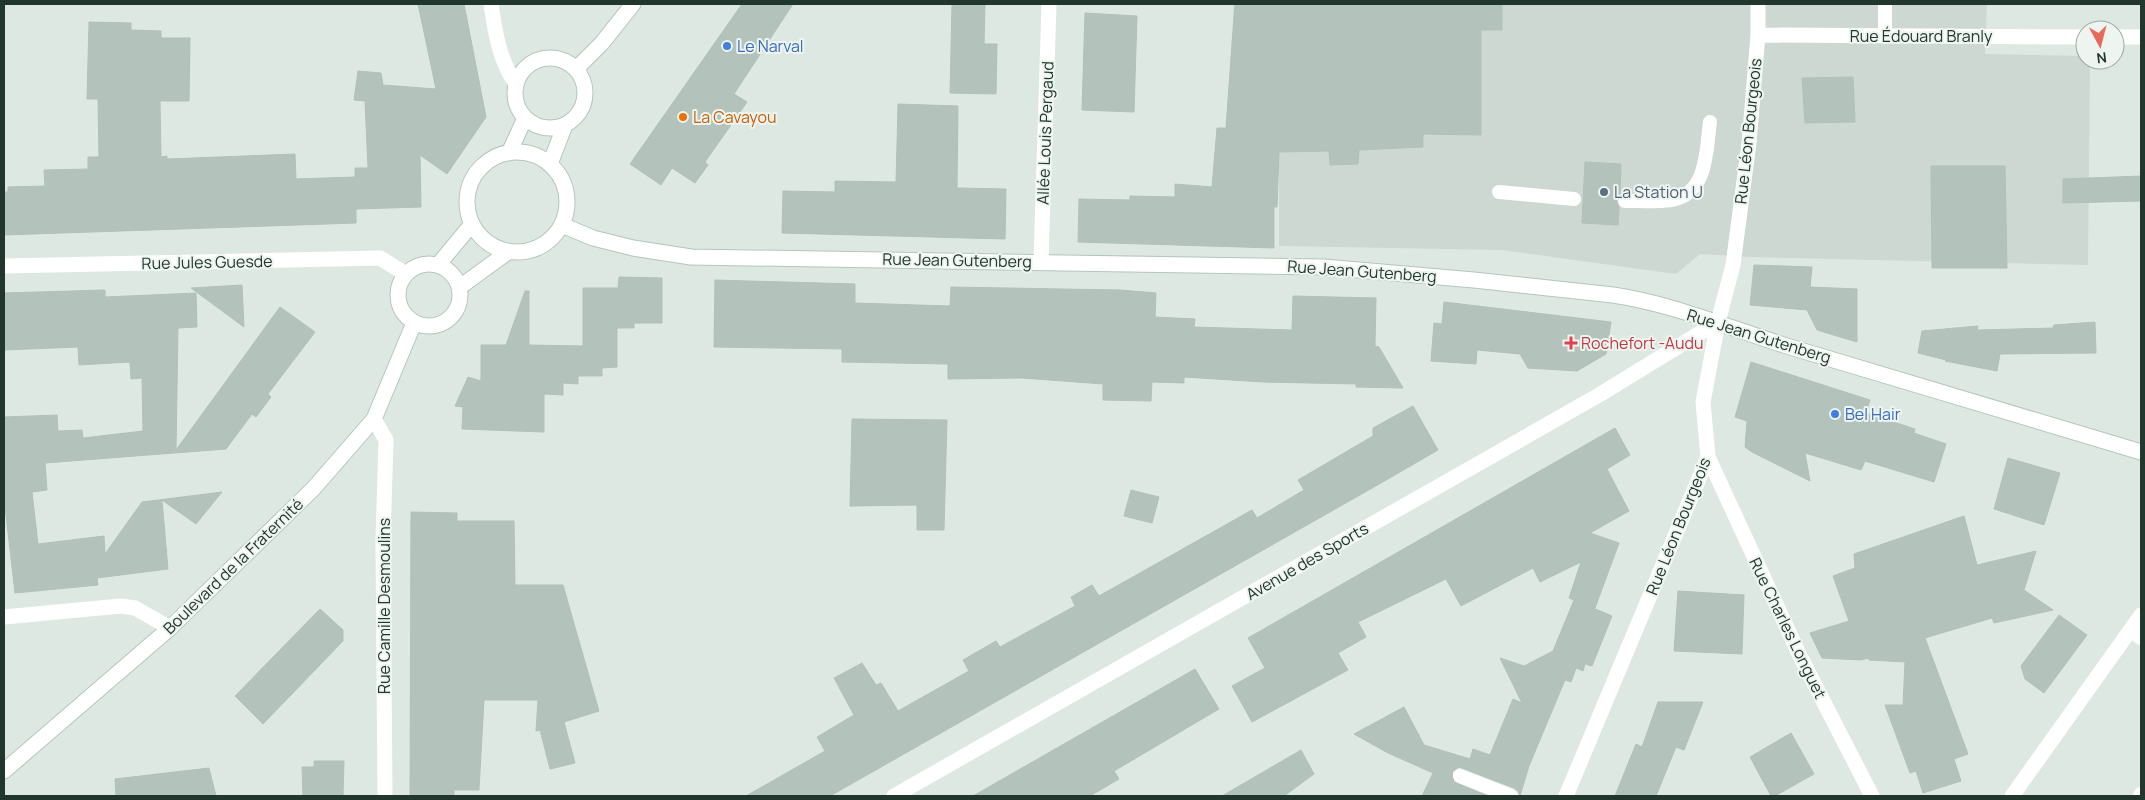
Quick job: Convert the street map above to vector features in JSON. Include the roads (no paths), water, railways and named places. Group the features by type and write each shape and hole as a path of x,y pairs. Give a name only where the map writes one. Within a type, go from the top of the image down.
{"street":[{"path":"491,4 497,41 508,73 516,84"},
{"path":"576,69 602,43 634,4"},
{"name":"Allée Louis Pergaud","path":"1041,261 1050,4"},
{"name":"Rue Léon Bourgeois","path":"1566,796 1708,457 1703,402 1718,322 1733,265 1749,143 1758,35 1758,4"},
{"name":"Rue Édouard Branly","path":"1758,35 2075,37"},
{"path":"2125,37 2141,37"},
{"path":"547,57 567,62 576,69 582,78 585,88 585,100 581,110 574,119 565,125 555,128 544,128 525,118 516,102 516,84 520,74 527,66 547,57"},
{"path":"509,153 525,118"},
{"path":"550,164 565,125"},
{"path":"509,153 524,153 538,157 550,164 561,177 567,192 567,209 562,225 553,238 540,247 524,252 508,252 493,246 481,237 472,224 468,210 468,194 473,179 482,167 494,158 509,153"},
{"path":"438,265 472,224"},
{"name":"Rue Jean Gutenberg","path":"562,225 593,238 633,248 691,257 1324,266 1474,280 1631,298 1718,322 1784,345 2141,452"},
{"path":"460,287 508,252"},
{"name":"Rue Jules Guesde","path":"4,266 380,258 406,274"},
{"path":"421,264 438,265 448,269 455,277 460,287 460,303 452,317 437,326 429,327 414,323 406,317 398,300 400,282 406,274 421,264"},
{"name":"Avenue des Sports","path":"894,796 1590,400 1718,322"},
{"name":"Boulevard de la Fraternité","path":"4,771 170,628 313,489 374,419 414,323"},
{"name":"Rue Camille Desmoulins","path":"374,419 386,440 383,540 385,796"},
{"name":"Rue Charles Longuet","path":"1708,457 1799,654 1872,796"},
{"path":"4,617 121,606 135,608 170,628"},
{"path":"2012,796 2136,634 2141,614"}],"lane":[{"path":"1885,4 1885,36"},
{"path":"1625,201 1673,200 1697,186 1703,174 1710,122"},
{"path":"1499,192 1574,199"},
{"path":"1460,776 1511,796"}],"place":[{"name":"Le Narval","path":"727,46"},
{"name":"La Cavayou","path":"683,117"},
{"name":"La Station U","path":"1604,192"},
{"name":"Rochefort -Audu","path":"1571,343"},
{"name":"Bel Hair","path":"1835,414"}]}
